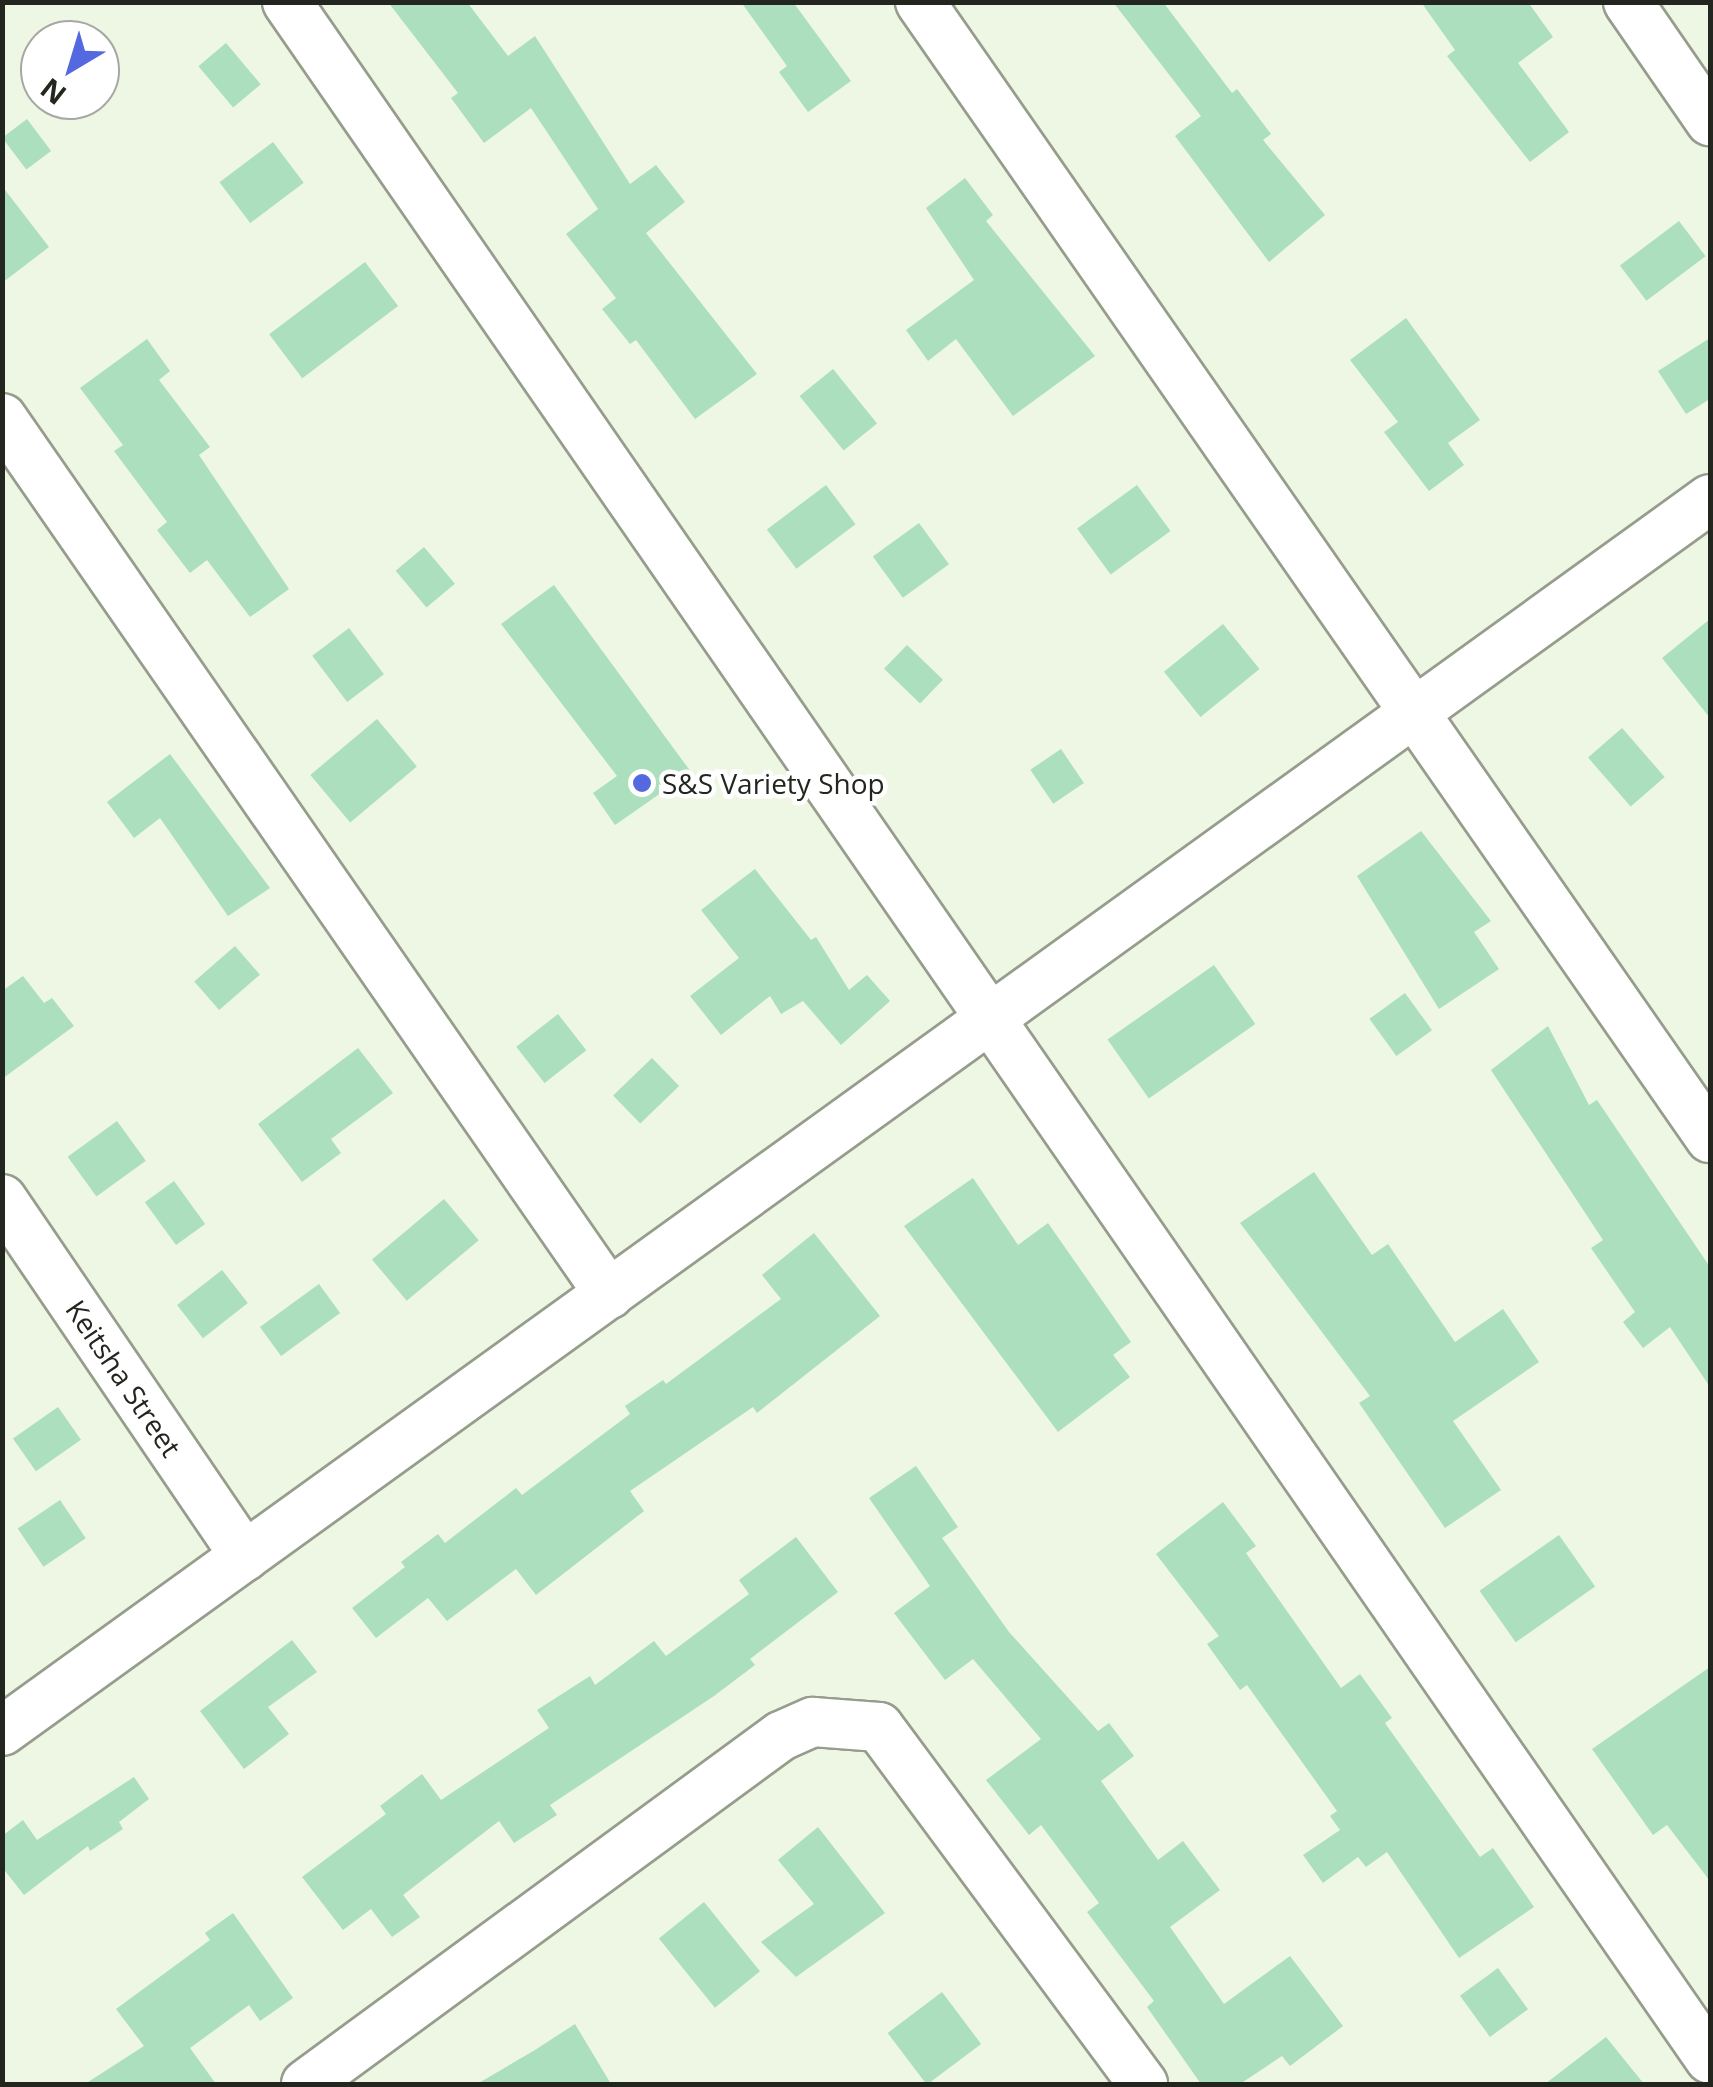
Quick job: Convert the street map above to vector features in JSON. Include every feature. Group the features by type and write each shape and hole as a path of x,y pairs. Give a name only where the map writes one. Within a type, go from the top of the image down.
{"street":[{"path":"287,2 1710,2059"},
{"path":"920,2 1710,1138"},
{"path":"1628,2 1710,121"},
{"path":"2,418 608,1294"},
{"path":"2,1731 1710,499"},
{"name":"Keitsha Street","path":"2,1200 245,1556"},
{"path":"306,2084 780,1736 813,1722 879,1726 1144,2084"}],"building":[{"path":"388,2 467,2 508,56 535,36 630,184 656,165 685,202 646,233 757,374 695,419 636,340 630,344 602,309 616,298 566,234 598,209 531,108 484,143 451,98 458,93"},
{"path":"741,2 793,2 851,81 808,112 779,72 787,66"},
{"path":"1113,2 1163,2 1232,93 1237,89 1271,134 1263,140 1325,215 1269,262 1175,136 1201,116"},
{"path":"1421,2 1528,2 1553,37 1518,63 1569,132 1530,162 1447,56 1455,50"},
{"path":"226,43 261,84 233,108 198,66"},
{"path":"28,120 51,151 26,170 2,138"},
{"path":"273,142 304,183 250,223 219,182"},
{"path":"965,178 993,215 986,221 1095,356 1013,416 956,339 928,361 906,330 974,280 926,208"},
{"path":"2,186 49,247 2,283"},
{"path":"1679,221 1705,256 1646,301 1620,266"},
{"path":"365,262 398,306 302,378 269,334"},
{"path":"1406,318 1480,420 1448,443 1464,465 1429,491 1384,432 1398,422 1350,360"},
{"path":"1710,338 1710,399 1686,414 1658,371"},
{"path":"147,339 170,371 159,380 210,447 199,455 289,589 250,617 207,560 190,573 157,530 167,522 114,451 123,445 80,388"},
{"path":"833,369 877,423 844,450 800,396"},
{"path":"826,485 855,524 796,569 767,530"},
{"path":"1137,485 1171,531 1111,575 1077,528"},
{"path":"919,523 949,564 903,598 873,557"},
{"path":"424,547 455,584 427,608 396,571"},
{"path":"554,585 691,772 615,825 593,793 617,776 501,624"},
{"path":"1710,619 1710,718 1662,658"},
{"path":"1223,624 1260,669 1200,717 1164,672"},
{"path":"349,628 384,674 347,702 312,656"},
{"path":"907,645 943,680 920,703 884,669"},
{"path":"377,719 417,766 350,822 310,775"},
{"path":"1622,728 1665,777 1631,807 1588,758"},
{"path":"1061,749 1084,783 1053,804 1030,770"},
{"path":"170,754 270,888 228,916 160,818 134,838 107,802"},
{"path":"1421,831 1491,921 1474,932 1499,969 1439,1009 1357,876"},
{"path":"755,869 811,940 816,937 849,990 867,975 890,1001 841,1045 803,1001 781,1014 770,996 721,1035 690,996 739,958 701,910"},
{"path":"235,946 260,975 219,1010 194,981"},
{"path":"1214,965 1255,1024 1149,1099 1108,1040"},
{"path":"23,976 44,1003 52,998 74,1026 2,1079 2,991"},
{"path":"1405,993 1432,1030 1396,1056 1369,1019"},
{"path":"558,1014 586,1050 545,1083 516,1047"},
{"path":"1548,1026 1589,1105 1597,1100 1710,1267 1710,1387 1670,1327 1643,1348 1623,1322 1635,1312 1591,1248 1603,1240 1491,1070"},
{"path":"358,1048 393,1093 331,1139 341,1153 302,1182 258,1124"},
{"path":"652,1058 679,1086 640,1124 613,1096"},
{"path":"117,1121 146,1161 96,1196 68,1157"},
{"path":"1314,1172 1372,1255 1388,1244 1455,1342 1503,1309 1539,1362 1453,1421 1501,1490 1445,1528 1359,1403 1370,1396 1240,1223"},
{"path":"973,1178 1018,1245 1048,1223 1131,1342 1113,1355 1130,1377 1058,1432 904,1226"},
{"path":"174,1181 205,1224 176,1245 145,1202"},
{"path":"444,1199 479,1240 407,1301 372,1259"},
{"path":"814,1233 880,1316 757,1413 753,1407 630,1491 644,1511 536,1595 516,1569 447,1621 428,1598 376,1638 352,1608 405,1567 401,1562 438,1534 445,1543 516,1488 522,1495 630,1414 625,1406 663,1380 666,1384 781,1299 762,1275"},
{"path":"222,1270 248,1303 203,1338 177,1305"},
{"path":"319,1284 340,1313 281,1356 260,1327"},
{"path":"58,1407 81,1440 36,1471 13,1439"},
{"path":"916,1466 958,1527 942,1538 1009,1632 1098,1731 1109,1723 1134,1756 1101,1781 1158,1860 1183,1841 1220,1890 1170,1927 1224,2004 1290,1956 1343,2026 1290,2066 1282,2056 1240,2084 1201,2084 1147,2007 1154,2001 1087,1912 1099,1903 1041,1825 1029,1835 986,1780 1041,1739 973,1659 945,1680 894,1613 930,1586 869,1498"},
{"path":"60,1500 86,1538 43,1567 18,1529"},
{"path":"1223,1502 1256,1546 1246,1553 1341,1688 1360,1674 1392,1718 1385,1723 1480,1857 1493,1848 1534,1907 1459,1958 1387,1852 1366,1867 1358,1857 1323,1883 1303,1855 1340,1830 1330,1816 1337,1811 1247,1685 1240,1690 1207,1644 1219,1636 1156,1554"},
{"path":"1559,1535 1595,1587 1516,1642 1480,1591"},
{"path":"796,1537 838,1592 750,1659 755,1665 550,1805 557,1815 514,1843 499,1821 403,1895 420,1917 392,1937 371,1909 343,1930 302,1877 386,1814 380,1806 422,1774 441,1800 549,1728 537,1710 590,1676 595,1685 654,1641 666,1656 749,1594 739,1580"},
{"path":"292,1640 317,1672 268,1707 289,1734 244,1769 200,1711"},
{"path":"1710,1667 1710,1881 1667,1825 1653,1835 1592,1749"},
{"path":"134,1777 149,1799 119,1822 123,1829 90,1851 88,1846 24,1895 2,1867 2,1836 23,1820 37,1840"},
{"path":"818,1827 885,1913 796,1977 761,1942 814,1904 778,1860"},
{"path":"704,1902 760,1971 715,2008 659,1939"},
{"path":"233,1913 293,1998 260,2021 249,2005 190,2048 216,2084 85,2084 144,2046 116,2009 210,1940 205,1933"},
{"path":"1498,1968 1528,2009 1490,2037 1460,1996"},
{"path":"942,1992 981,2044 926,2084 888,2033"},
{"path":"575,2024 611,2084 477,2084 535,2050"},
{"path":"1606,2037 1644,2084 1545,2084"}],"place":[{"name":"S&S Variety Shop","path":"642,783"}]}
